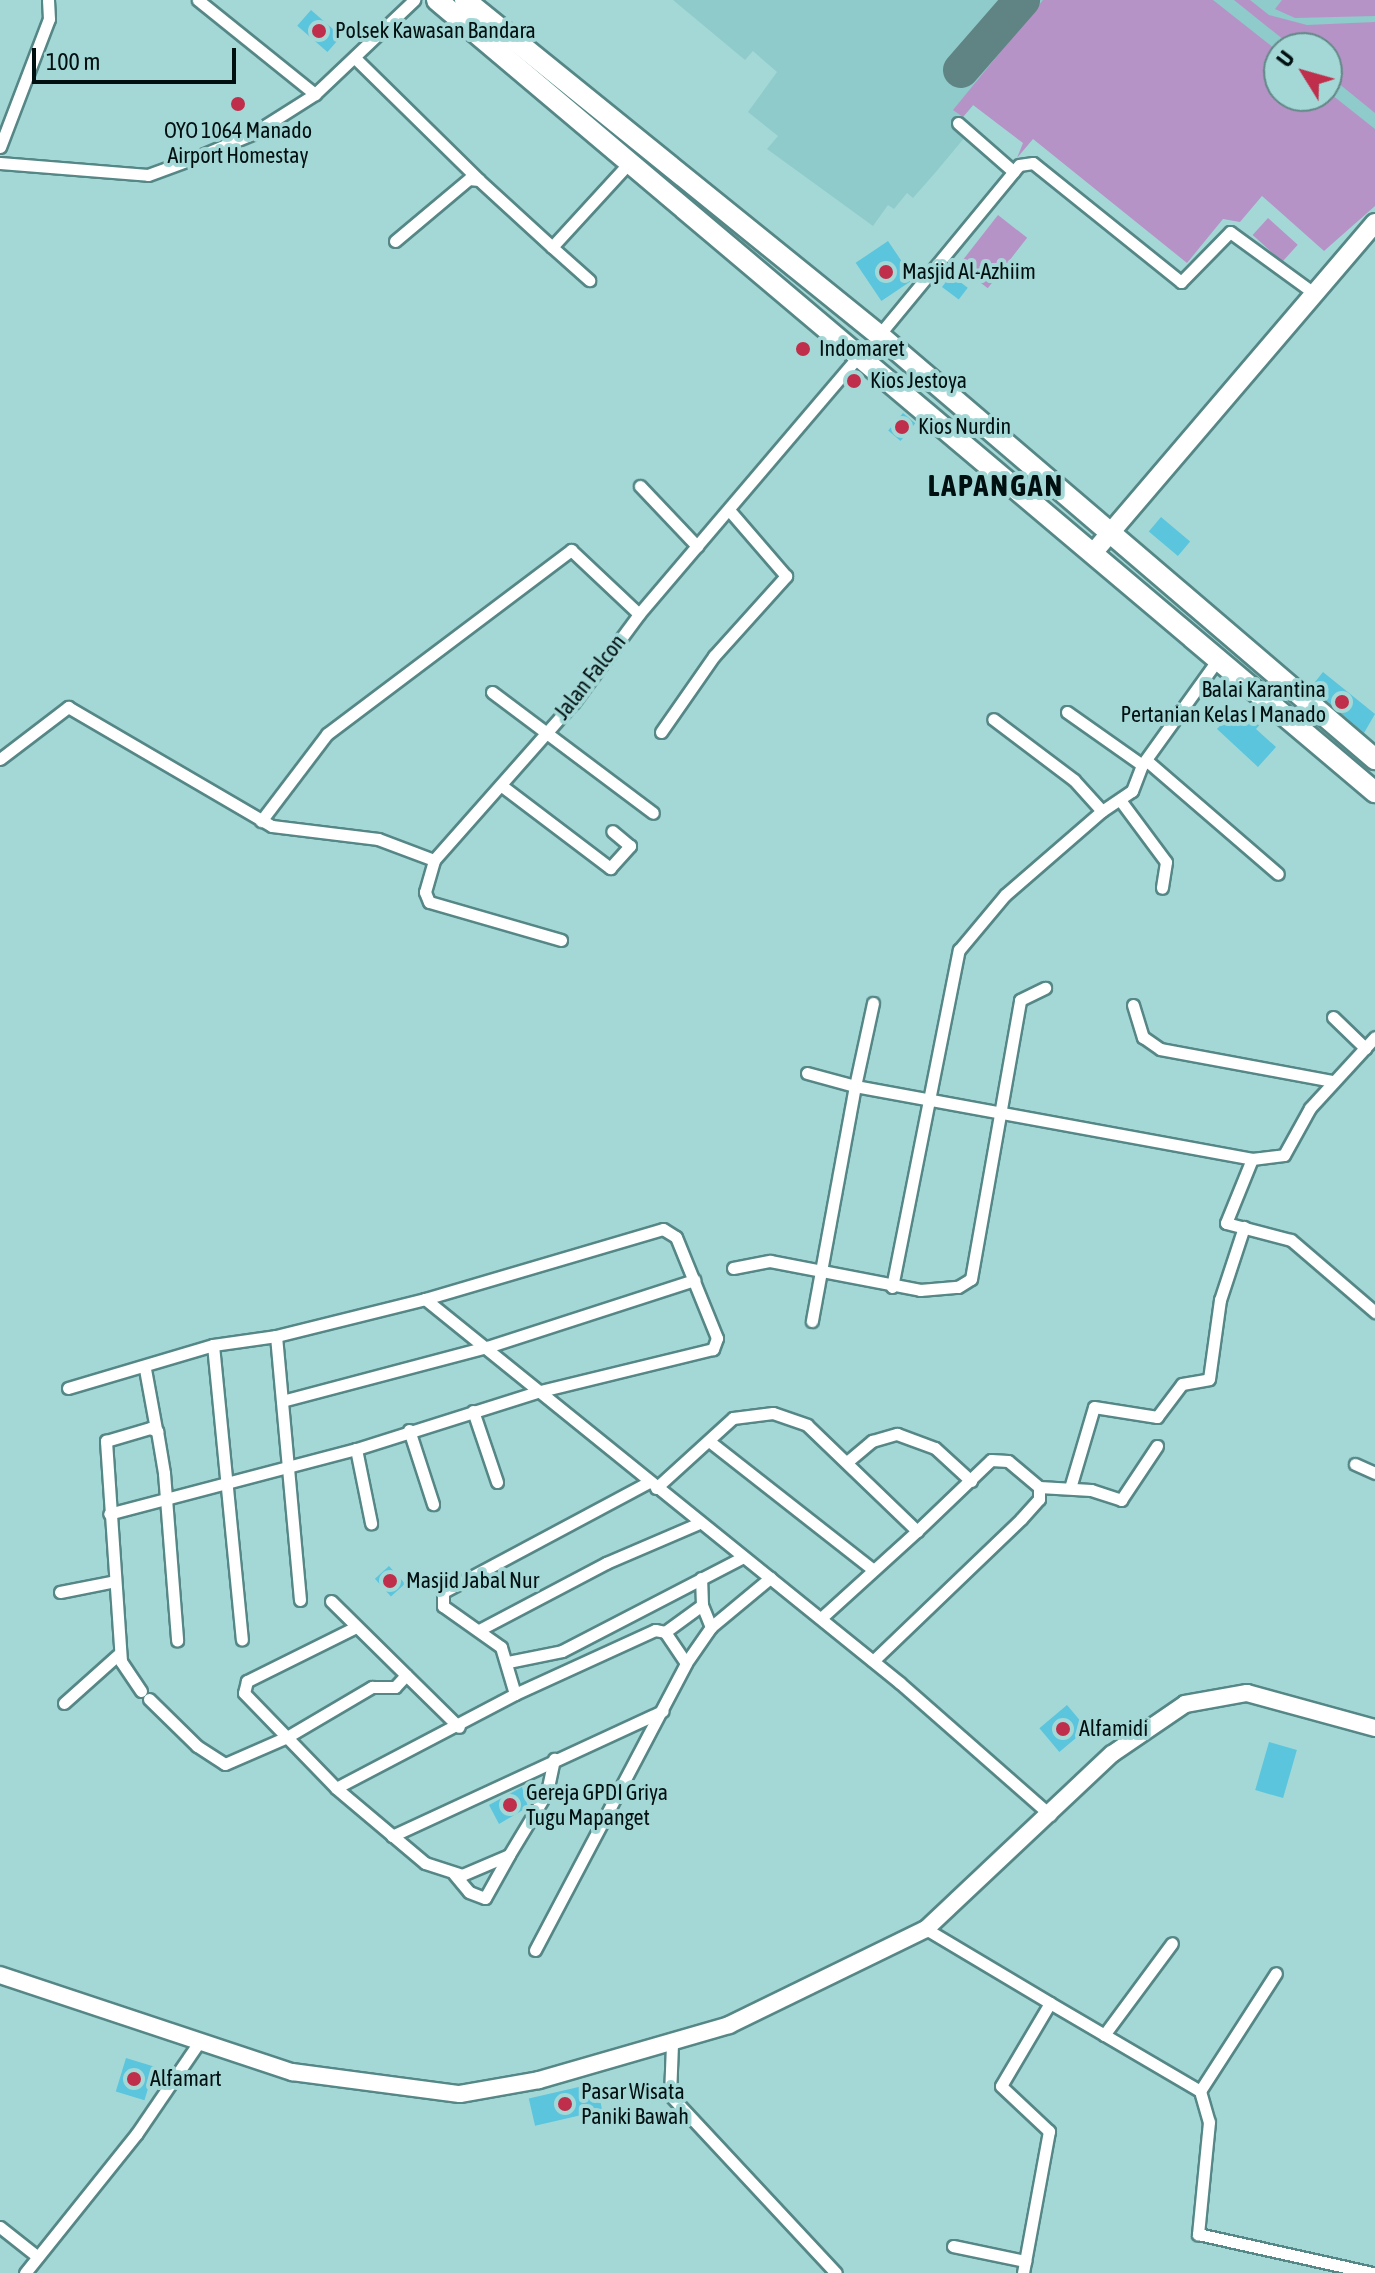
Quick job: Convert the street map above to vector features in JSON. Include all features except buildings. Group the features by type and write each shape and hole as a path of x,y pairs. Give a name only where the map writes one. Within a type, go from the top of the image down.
{"highway":[{"path":"437,0 861,353 1375,792"},
{"path":"465,0 879,335 1375,759"},
{"path":"1316,741 1333,723"}],"main road":[{"path":"1093,553 1311,291 1375,223"},
{"path":"0,1975 292,2072 460,2094 539,2080 672,2044 813,1988 926,1929 1112,1754 1161,1717 1203,1698 1247,1693 1375,1728"}],"street":[{"path":"0,147 49,19 48,0"},
{"path":"198,0 315,94"},
{"path":"0,163 148,175 252,134 315,94 357,60 414,0"},
{"path":"357,60 479,180 589,280"},
{"path":"958,123 1014,172"},
{"path":"552,247 630,162"},
{"path":"879,335 1014,172 1033,163 1181,282 1230,232 1311,291"},
{"path":"395,241 469,179 479,180"},
{"name":"Jalan Falcon","path":"434,860 502,786 639,614 861,353"},
{"path":"640,486 697,546"},
{"path":"661,732 714,656 786,576 729,510"},
{"path":"261,821 327,734 571,550 639,614"},
{"path":"892,1287 925,1100 959,950 1005,895 1138,782 1144,763 1220,657"},
{"path":"492,692 548,731 653,813"},
{"path":"0,759 68,707 261,821 288,830 378,839 434,860 425,892 429,902 561,940"},
{"path":"1067,712 1144,763 1278,874"},
{"path":"993,719 1085,789 1102,811"},
{"path":"502,786 610,868 630,846 612,831"},
{"path":"1120,800 1166,862 1162,888"},
{"path":"733,1268 770,1261 892,1287 942,1289 971,1279 1020,1000 1045,988"},
{"path":"812,1321 873,1003"},
{"path":"1133,1005 1143,1037 1160,1049 1333,1081"},
{"path":"1333,1017 1365,1048"},
{"path":"807,1073 925,1100 1252,1159 1284,1155 1333,1081 1375,1037"},
{"path":"1252,1159 1226,1223 1291,1240 1375,1312"},
{"path":"1070,1488 1094,1407 1157,1417 1182,1384 1209,1379 1220,1300 1244,1227"},
{"path":"68,1388 145,1369 213,1345 276,1336 425,1299 663,1229 676,1237 717,1338 713,1349 543,1391 409,1430 356,1449 164,1497 109,1514"},
{"path":"282,1401 489,1346 694,1280"},
{"path":"425,1299 489,1346 697,1524 821,1618 1050,1815"},
{"path":"276,1336 300,1600"},
{"path":"213,1345 215,1401 230,1481 242,1640"},
{"path":"145,1369 156,1429 177,1640"},
{"path":"473,1411 497,1482"},
{"path":"515,1694 508,1662 501,1647 443,1606 443,1592 652,1485 709,1441 733,1418 773,1413 807,1425 917,1531"},
{"path":"156,1429 106,1441 120,1653 123,1669 145,1695 197,1746 225,1764 287,1737 365,1690 395,1687 406,1675"},
{"path":"409,1430 433,1504"},
{"path":"847,1462 872,1441 897,1434 935,1448 971,1481"},
{"path":"709,1441 872,1569"},
{"path":"821,1618 998,1458 1039,1487 1070,1488 1121,1500 1157,1446"},
{"path":"356,1449 371,1523"},
{"path":"1355,1464 1375,1473"},
{"path":"873,1661 1021,1519 1039,1499 1039,1487"},
{"path":"479,1630 697,1524"},
{"path":"508,1662 562,1651 743,1557"},
{"path":"701,1578 702,1605 711,1627"},
{"path":"535,1950 686,1663 711,1627 770,1578"},
{"path":"60,1592 115,1581"},
{"path":"331,1601 459,1727"},
{"path":"665,1632 702,1605"},
{"path":"356,1627 247,1681 244,1693 336,1788 425,1863 454,1874 482,1872 509,1855"},
{"path":"336,1788 459,1727 515,1694 655,1630 665,1632 686,1663"},
{"path":"64,1703 120,1653"},
{"path":"392,1836 663,1711"},
{"path":"454,1874 469,1892 485,1898 547,1792 554,1759"},
{"path":"926,1929 1200,2091 1209,2122 1198,2234 1373,2273"},
{"path":"1104,2035 1172,1943"},
{"path":"1200,2091 1276,1973"},
{"path":"953,2246 1024,2267 1049,2131 1001,2086 1050,2003"},
{"path":"25,2273 137,2133 199,2042"},
{"path":"672,2044 670,2095 836,2273"},
{"path":"0,2227 38,2257"}],"shaded area":[{"path":"673,0 1068,0 963,117 955,118 951,123 965,137 935,173 913,198 907,193 894,209 888,205 873,226 767,149 778,136 748,112 777,72 753,51 745,60"},
{"path":"1043,0 1213,0 1263,39 1263,112 1343,112 1343,104 1375,129 1375,206 1324,251 1262,196 1240,222 1223,219 1187,263 1033,139 1017,158 1023,143 973,105 963,117 953,110"},
{"path":"1185,0 1375,0 1375,163 1338,112 1343,112 1343,32 1263,32 1263,63"},
{"path":"1234,0 1250,0 1269,15 1307,25 1375,22 1375,113 1343,87 1343,32 1274,32"},
{"path":"1282,0 1375,0 1375,16 1295,18 1275,9"},
{"path":"998,215 1027,238 988,288 959,265"},
{"path":"1268,218 1298,245 1282,262 1253,235"}],"taxiway":[{"path":"961,70 1022,0"}],"place":[{"name":"Polsek Kawasan Bandara","path":"319,31"},
{"name":"OYO 1064 Manado Airport Homestay","path":"238,104"},
{"name":"Masjid Al-Azhiim","path":"886,272"},
{"name":"Indomaret","path":"803,349"},
{"name":"Kios Jestoya","path":"854,381"},
{"name":"Kios Nurdin","path":"902,427"},
{"name":"Balai Karantina Pertanian Kelas I Manado","path":"1342,702"},
{"name":"Masjid Jabal Nur","path":"390,1581"},
{"name":"Alfamidi","path":"1063,1729"},
{"name":"Gereja GPDI Griya Tugu Mapanget","path":"510,1805"},
{"name":"Alfamart","path":"134,2079"},
{"name":"Pasar Wisata Paniki Bawah","path":"565,2104"}],"district":[{"name":"LAPANGAN","path":"996,485"}]}
